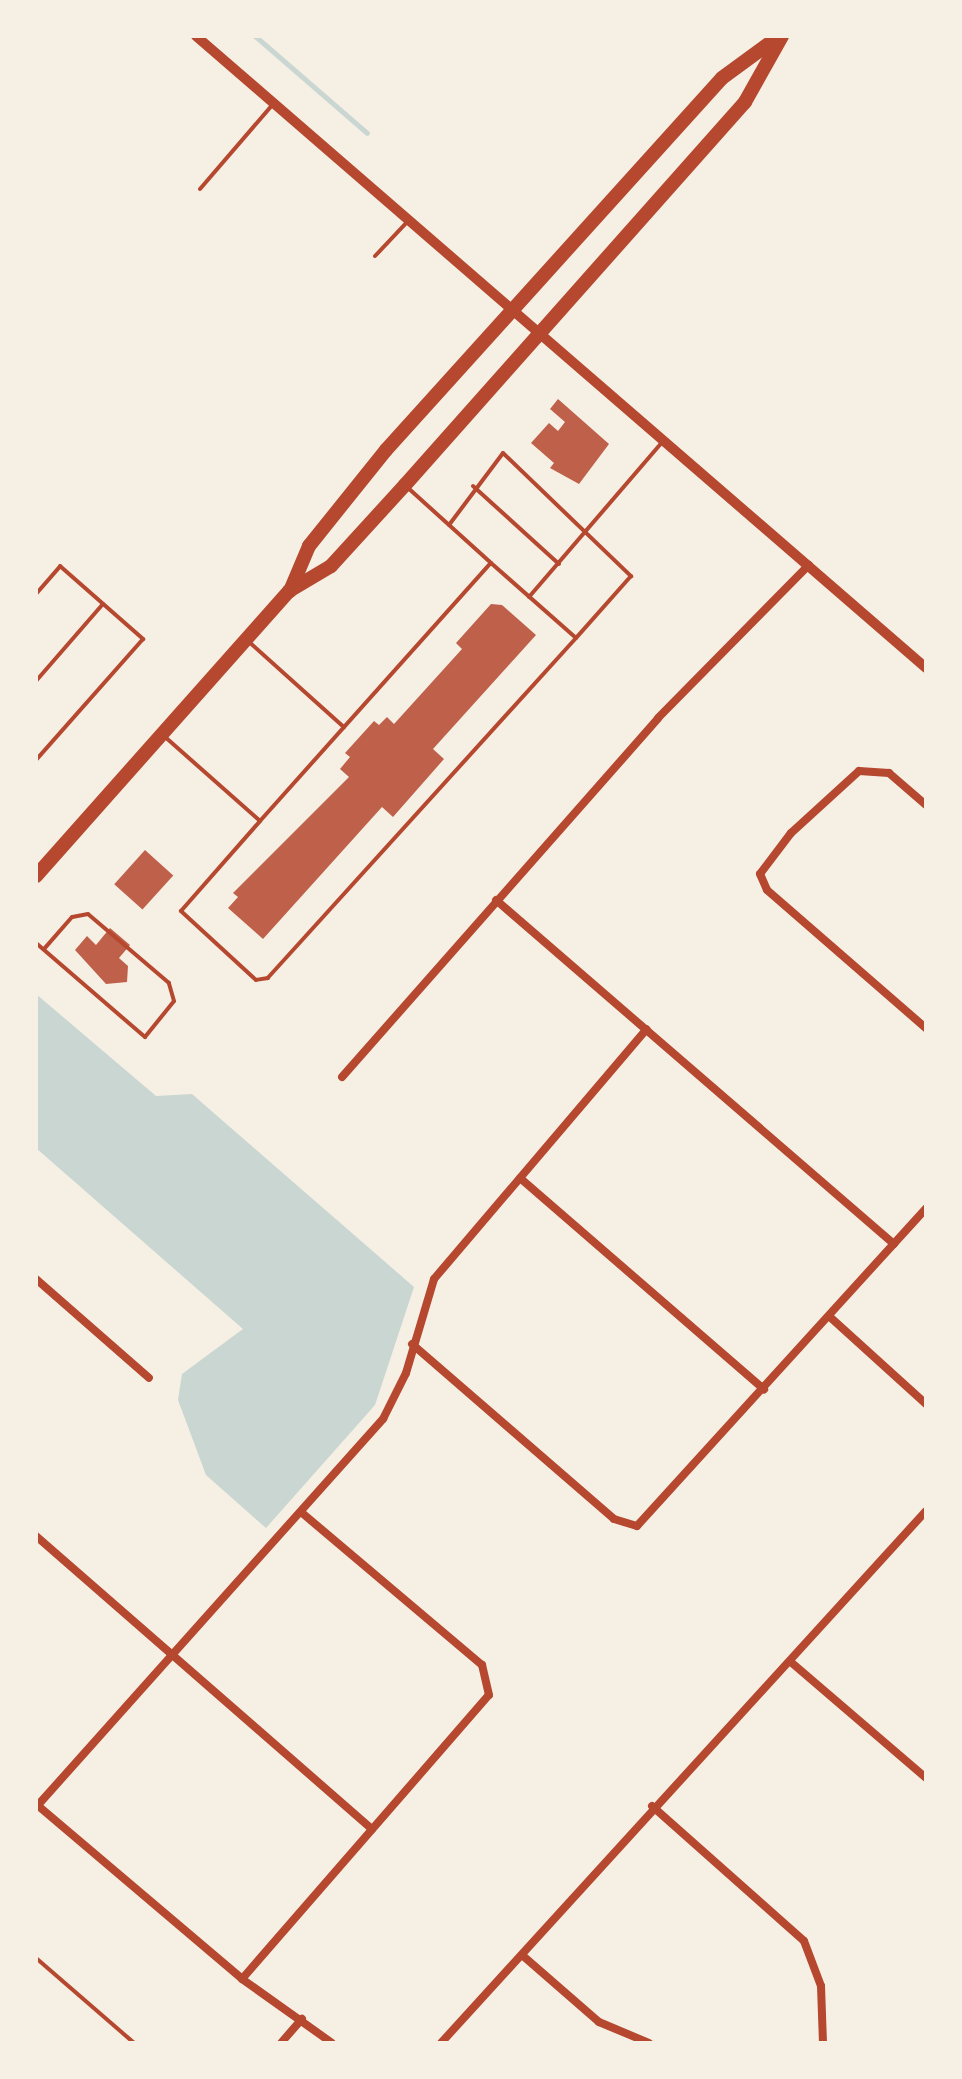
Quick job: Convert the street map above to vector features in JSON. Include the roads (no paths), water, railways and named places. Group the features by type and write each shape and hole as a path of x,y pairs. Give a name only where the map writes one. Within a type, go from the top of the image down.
{"main road":[{"path":"36,876 289,591 309,546 514,308 722,78 781,36"},
{"path":"289,591 331,566 745,102 781,36"}],"street":[{"path":"196,36 411,218 926,668"},
{"path":"342,1077 658,718 809,565"},
{"path":"926,805 889,773 869,767 791,833 764,864 761,882 926,1028"},
{"path":"496,900 894,1244"},
{"path":"332,2043 242,1979 37,1805 383,1419 434,1279 647,1029"},
{"path":"520,1178 764,1389"},
{"path":"412,1344 614,1519 637,1526 926,1208"},
{"path":"36,1279 149,1378"},
{"path":"830,1317 926,1404"},
{"path":"441,2043 652,1806 792,1663 926,1511"},
{"path":"242,1979 484,1705 490,1683 482,1665 301,1512"},
{"path":"36,1536 372,1829"},
{"path":"792,1663 926,1778"},
{"path":"652,1806 804,1941 821,1986 823,2043"},
{"path":"522,1955 599,2022 649,2043"},
{"path":"281,2043 302,2019"}],"lane":[{"path":"200,189 275,102"},
{"path":"375,256 411,218"},
{"path":"529,597 665,439"},
{"path":"449,525 473,486 503,453 587,528 631,576 268,978 256,980 181,911 491,563"},
{"path":"405,485 576,638"},
{"path":"473,486 559,564"},
{"path":"36,594 60,566 143,639 36,760"},
{"path":"36,681 103,604"},
{"path":"247,639 344,727"},
{"path":"162,735 260,821"},
{"path":"36,943 145,1037 174,1001 169,983 88,914 72,917 44,949"},
{"path":"36,1958 134,2043"}],"waterway":[{"path":"255,36 367,133"}]}
